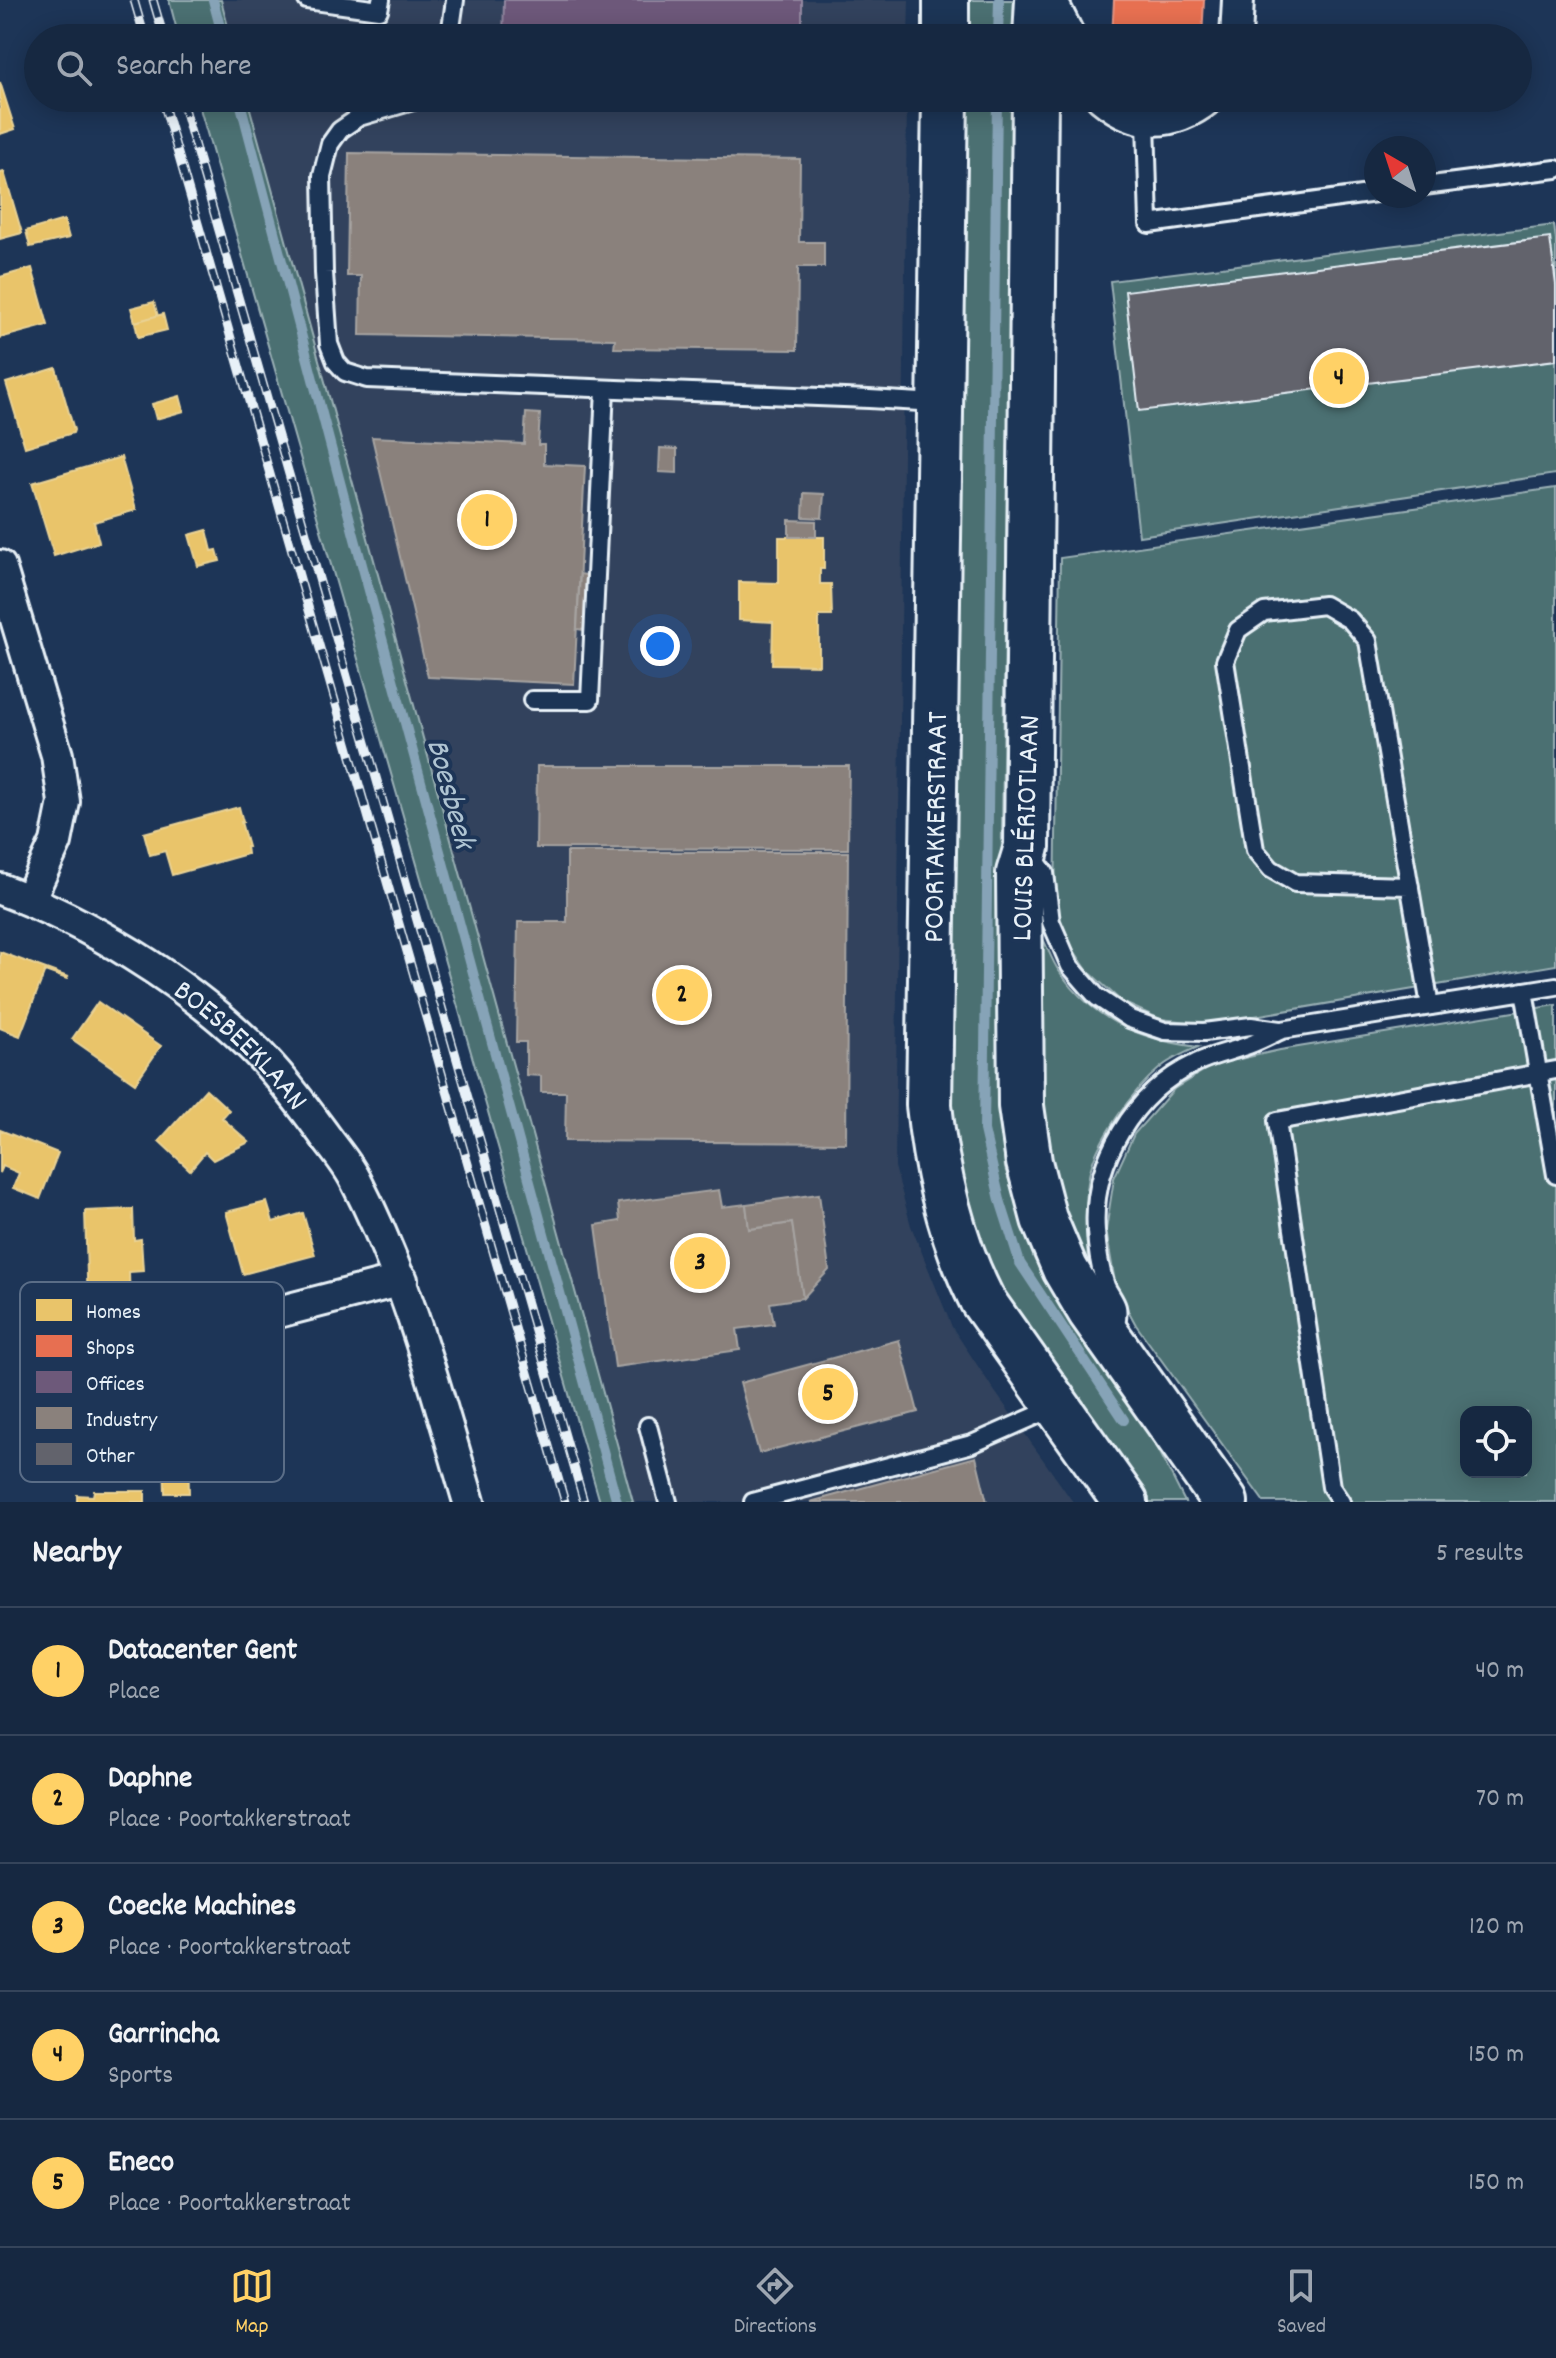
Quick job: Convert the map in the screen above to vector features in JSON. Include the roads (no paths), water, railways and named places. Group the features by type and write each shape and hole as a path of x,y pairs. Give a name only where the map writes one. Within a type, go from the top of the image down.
{"street":[{"path":"946,0 946,24"},
{"path":"1037,24 1038,0"},
{"path":"1051,0 1063,24"},
{"path":"1237,24 1238,0"},
{"name":"POORTAKKERSTRAAT","path":"945,112 929,1105 934,1149 949,1219 966,1268 982,1300 1125,1502"},
{"name":"LOUIS BLÉRIOTLAAN","path":"1035,112 1027,847 1019,873 1021,1106 1029,1162 1044,1219 1065,1269 1090,1311 1225,1502"},
{"path":"1121,112 1146,121 1184,112"},
{"path":"0,566 57,755 64,802 56,842 29,900"},
{"name":"BOESBEEKLAAN","path":"0,889 29,900 130,953 193,996 251,1046 307,1111 356,1180 402,1280 469,1502"},
{"path":"284,1310 402,1280"}],"lane":[{"path":"307,0 379,10 381,0"},
{"path":"452,24 455,0"},
{"path":"376,112 359,117 340,130 330,144 322,176 329,344 336,362 345,372 367,379 940,404"},
{"path":"1146,121 1149,224 1364,195"},
{"path":"1436,184 1556,169"},
{"path":"532,700 590,700 605,389"},
{"path":"1410,886 1295,883 1271,869 1255,850 1225,661 1238,630 1264,612 1324,605 1350,620 1368,641 1410,886 1430,1006"},
{"path":"1027,847 1045,873 1051,922 1070,966 1097,997 1130,1019 1165,1031 1204,1032 1251,1026 1282,1030"},
{"path":"1113,1343 1118,1309 1106,1286 1099,1260 1095,1230 1096,1200 1115,1141 1132,1113 1162,1083 1197,1062 1282,1030 1556,986"},
{"path":"1524,991 1548,1071 1556,1175"},
{"path":"1341,1502 1331,1487 1277,1121 1548,1071"},
{"path":"753,1502 972,1444 1058,1407"},
{"path":"648,1426 668,1502"}],"waterway":[{"name":"Boesbeek","path":"213,0 219,24"},
{"path":"998,24 999,0"},
{"name":"Boesbeek","path":"243,112 355,539 617,1502"},
{"path":"997,112 984,1130 1000,1200 1020,1263 1124,1420"}],"railway":[{"path":"134,0 141,24"},
{"path":"153,0 160,24"},
{"path":"166,112 565,1502"},
{"path":"185,112 584,1502"}],"place":[{"name":"Garrincha","path":"1339,378"},
{"name":"Datacenter Gent","path":"487,520"},
{"name":"Daphne","path":"682,995"},
{"name":"Coecke Machines","path":"700,1263"},
{"name":"Eneco","path":"828,1394"}]}
